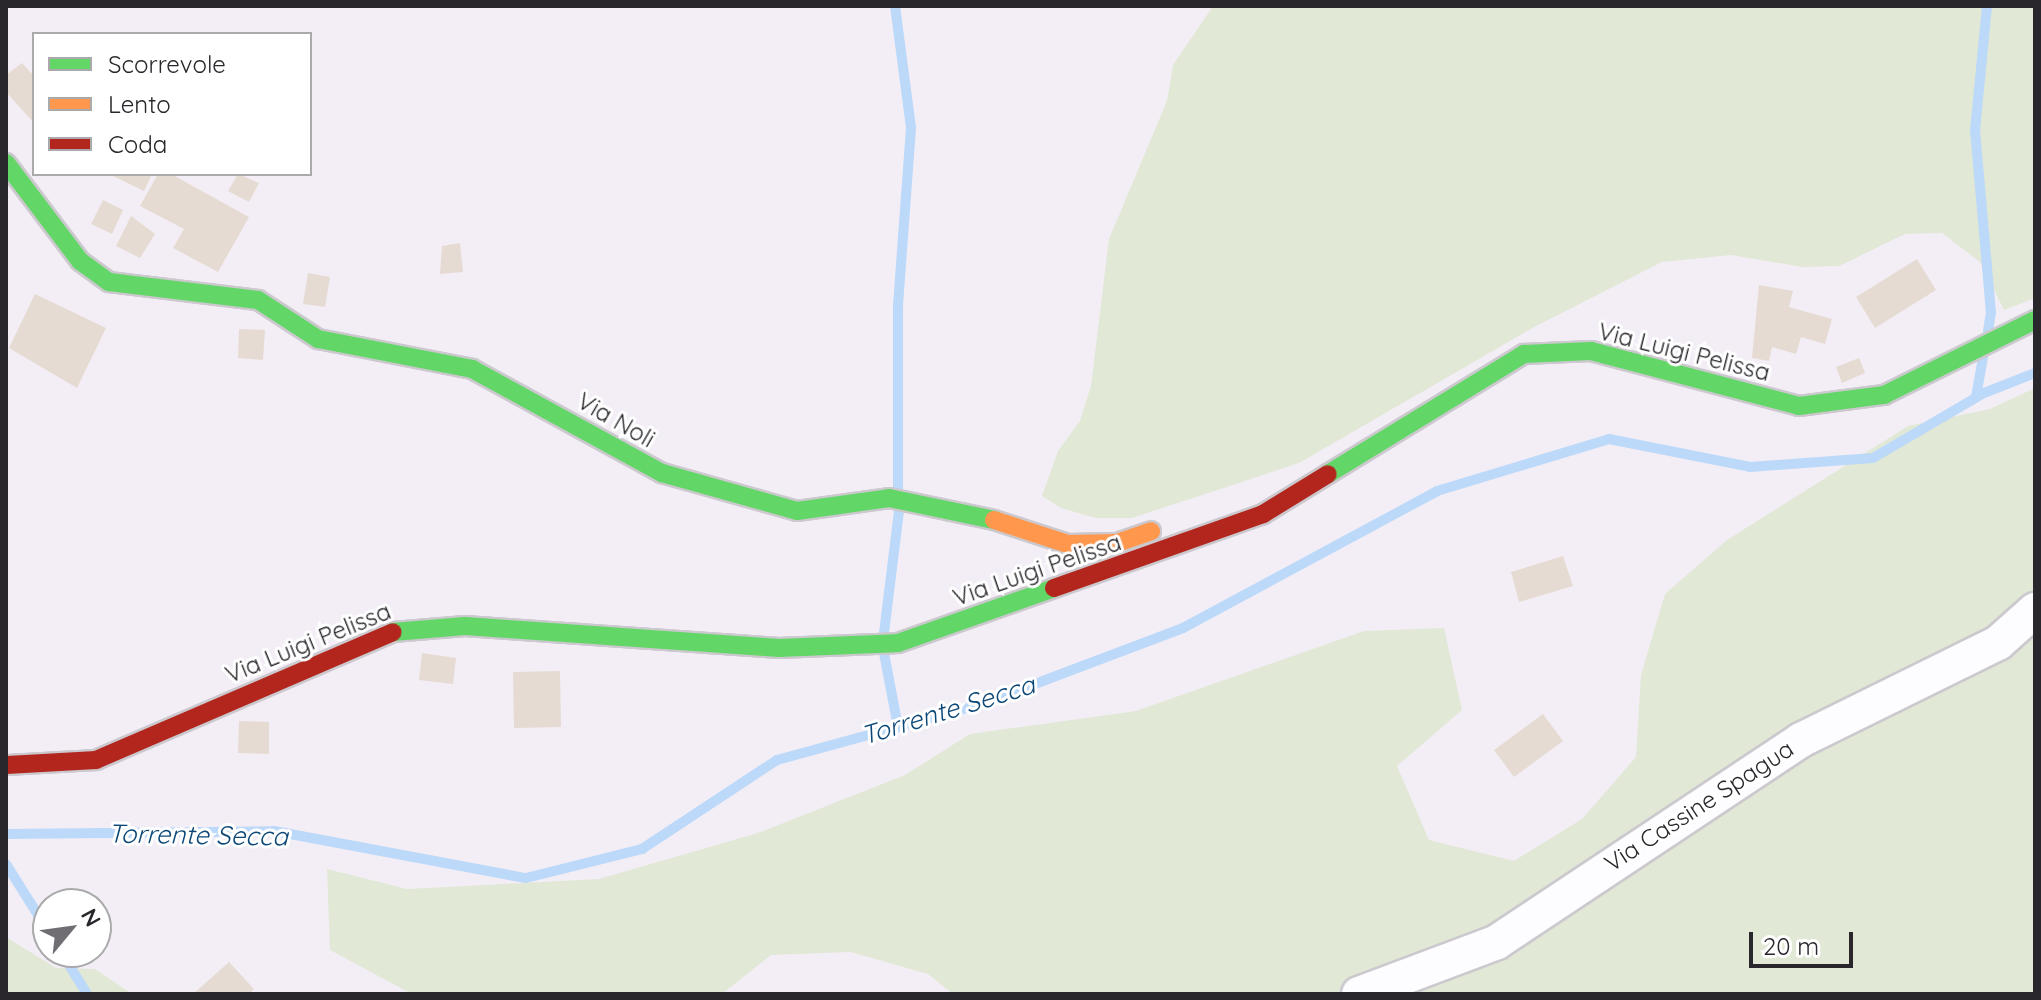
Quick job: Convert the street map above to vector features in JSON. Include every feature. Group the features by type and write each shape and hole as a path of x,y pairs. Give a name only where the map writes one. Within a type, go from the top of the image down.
{"street":[{"name":"Via Noli","path":"6,163 54,232 80,261 109,282 258,300 318,339 472,369 662,473 797,511 889,498 959,509 1068,544 1117,543 1175,523"},
{"name":"Via Luigi Pelissa","path":"6,765 96,760 403,628 465,626 779,648 898,643 1263,514 1524,354 1591,351 1799,406 1884,395 2035,320"},
{"path":"1218,508 1249,505 1263,514"},
{"name":"Via Cassine Spagua","path":"1359,994 1497,942 1801,740 1998,643 2035,610"}],"green space":[{"path":"1213,6 2035,6 2035,298 2004,310 1980,262 1942,233 1905,234 1839,266 1803,267 1731,255 1662,262 1536,326 1299,463 1132,518 1096,518 1061,508 1042,496 1058,451 1080,421 1091,386 1109,239 1167,101 1173,65"},
{"path":"2035,388 2035,994 953,994 928,974 851,952 771,955 722,994 412,994 330,950 327,869 407,889 599,879 758,833 905,775 970,734 1136,711 1364,631 1444,628 1462,710 1397,766 1429,840 1514,861 1582,819 1636,757 1641,675 1665,594 1727,540 1908,426 1990,409"},
{"path":"6,937 32,953 32,968 95,969 132,994 6,994"}],"building":[{"path":"22,63 32,74 32,121 6,92 6,75"},
{"path":"113,176 151,176 144,191"},
{"path":"157,176 175,176 249,217 218,272 173,248 184,229 140,206"},
{"path":"237,176 259,183 249,202 228,191"},
{"path":"103,200 123,210 112,234 91,224"},
{"path":"131,216 155,234 140,258 116,246"},
{"path":"460,243 463,272 440,274 442,246"},
{"path":"1917,259 1936,290 1875,328 1856,297"},
{"path":"308,273 330,277 325,307 303,304"},
{"path":"1759,285 1793,291 1789,307 1832,319 1825,344 1801,337 1796,354 1772,347 1769,361 1752,358"},
{"path":"35,294 106,328 77,388 9,348"},
{"path":"239,329 265,330 263,360 238,358"},
{"path":"1859,358 1865,373 1842,383 1836,367"},
{"path":"1563,556 1573,586 1519,602 1511,572"},
{"path":"422,653 456,658 453,684 419,680"},
{"path":"560,671 561,727 514,728 513,672"},
{"path":"1543,714 1563,741 1514,777 1494,750"},
{"path":"239,721 269,722 269,754 238,753"},
{"path":"229,962 254,989 249,994 193,994"}],"waterway":[{"path":"895,6 911,128 898,305 898,490"},
{"path":"1987,6 1975,130 1991,312 1988,331"},
{"path":"1976,397 1983,358"},
{"name":"Torrente Secca","path":"6,834 274,831 526,878 642,849 777,760 982,704 1183,628 1437,491 1609,439 1750,467 1873,458 1984,393 2035,373"},
{"path":"884,633 899,510"},
{"path":"884,653 898,727"},
{"path":"6,864 32,905"},
{"path":"71,968 87,994"}],"traffic: fast":[{"path":"6,163 80,261 109,282 258,300 318,339 472,369 662,473 797,511 889,498 994,520"},
{"path":"1328,474 1524,354 1591,351 1799,406 1884,395 2035,320"},
{"path":"393,632 465,626 779,648 898,643 1054,588"}],"traffic: slow":[{"path":"994,520 1068,544 1117,543 1151,531"}],"traffic: jam":[{"path":"1054,588 1263,514 1328,474"},
{"path":"6,765 96,760 393,632"}]}
